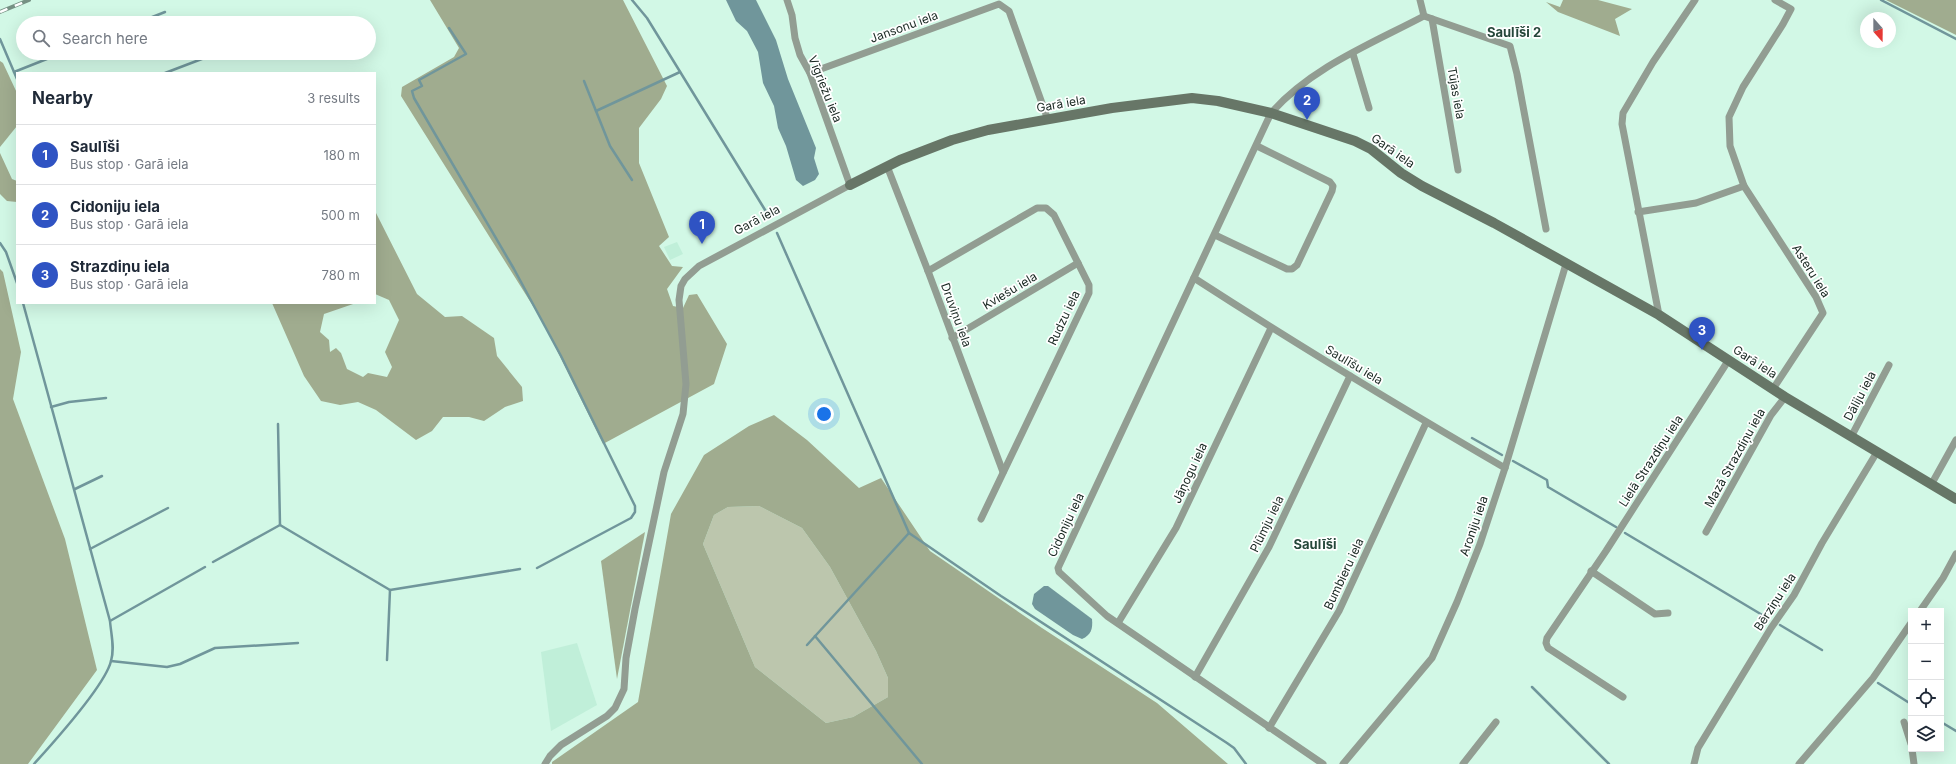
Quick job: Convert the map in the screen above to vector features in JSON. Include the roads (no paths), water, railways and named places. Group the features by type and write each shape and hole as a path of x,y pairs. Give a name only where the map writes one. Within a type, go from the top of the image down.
{"street":[{"name":"Vīgriežu iela","path":"787,0 800,55 810,73 850,185"},
{"path":"1420,0 1424,16 1510,46 1517,74 1546,229"},
{"path":"1659,315 1622,124 1623,113 1653,62 1695,0"},
{"name":"Asteru iela","path":"1774,389 1823,313 1816,297 1744,186 1730,146 1729,117 1742,87 1783,24 1791,9 1775,0"},
{"name":"Jansonu iela","path":"810,73 999,4 1008,11 1048,120"},
{"name":"Cidoniju iela","path":"1324,764 1194,677 1102,611 1060,572 1058,568 1272,113 1281,102 1316,73 1424,16"},
{"name":"Tūjas iela","path":"1432,19 1458,170"},
{"path":"1353,54 1369,108"},
{"name":"Garā iela","path":"546,764 550,756 561,745 607,716 615,708 624,689 626,658 635,609 664,472 683,414 686,384 679,300 681,286 685,279 700,266 887,166 952,140 988,130 1112,108 1192,98 1218,101 1272,113 1355,141 1371,149 1401,173 1422,186 1494,223 1659,315 1785,397 1956,499"},
{"path":"1215,235 1287,269 1292,269 1297,265 1332,191 1333,186 1330,182 1257,146"},
{"name":"Druviņu iela","path":"887,166 1003,472"},
{"path":"1638,212 1696,203 1744,186"},
{"name":"Rudzu iela","path":"928,271 1037,208 1046,208 1054,215 1089,285 1089,293 981,519"},
{"name":"Kviešu iela","path":"952,338 1078,263"},
{"name":"Aroniju iela","path":"1342,764 1432,658 1472,566 1505,468 1566,264"},
{"name":"Saulīšu iela","path":"1194,278 1271,328 1505,468"},
{"name":"Jāņogu iela","path":"1118,622 1176,528 1271,328"},
{"name":"Lielā Strazdiņu iela","path":"1623,697 1548,648 1546,643 1547,638 1728,361"},
{"name":"Dāliju iela","path":"1851,437 1889,365"},
{"name":"Plūmju iela","path":"1194,677 1269,547 1350,376"},
{"name":"Mazā Strazdiņu iela","path":"1706,532 1771,415 1785,397"},
{"name":"Bumbieru iela","path":"1269,728 1339,611 1426,422"},
{"path":"1931,485 1956,440"},
{"name":"Bērziņu iela","path":"1694,764 1698,748 1771,628 1794,595 1822,543 1877,452"},
{"path":"1922,608 1943,578 1956,554"},
{"path":"1591,571 1655,614 1668,613"},
{"path":"1798,764 1873,678 1908,627"},
{"path":"1463,764 1496,722"},
{"path":"1904,722 1908,735"},
{"path":"1912,752 1914,764"}],"water":[{"path":"726,0 756,0 776,40 788,79 816,148 814,158 819,174 815,180 803,186 796,180 786,146 778,128 774,106 763,83 758,52 747,31 736,21"},
{"path":"1044,586 1048,586 1092,619 1092,629 1088,636 1082,639 1073,635 1035,609 1032,604 1034,594"}],"waterway":[{"path":"632,0 647,18 770,218"},
{"path":"1881,0 1956,39"},
{"path":"155,16 165,12"},
{"path":"449,28 466,54 419,80 422,86 412,91 414,98 514,269 561,356 635,506 635,512 631,518 537,568"},
{"path":"0,39 16,77"},
{"path":"14,72 44,60"},
{"path":"168,72 199,60"},
{"path":"596,111 680,72"},
{"path":"584,81 610,146 632,180"},
{"path":"777,233 909,533 1001,596 1227,743 1234,748 1246,764"},
{"path":"0,243 6,252 16,280"},
{"path":"23,304 110,621 113,646 111,661 107,672 99,685 77,714 34,764"},
{"path":"51,407 69,402 106,398"},
{"path":"213,562 280,525 278,424"},
{"path":"1472,438 1502,455"},
{"path":"1513,461 1547,480 1548,487 1616,527"},
{"path":"75,489 102,476"},
{"path":"90,549 168,508"},
{"path":"280,525 390,590 520,569"},
{"path":"807,645 909,533"},
{"path":"1625,533 1769,619"},
{"path":"110,621 205,567"},
{"path":"387,660 390,590"},
{"path":"1780,625 1822,650"},
{"path":"815,636 922,764"},
{"path":"111,661 167,667 180,664 215,648 298,643"},
{"path":"1878,683 1908,702"},
{"path":"1532,687 1609,764"},
{"path":"1944,724 1956,731"}],"railway":[{"path":"0,12 29,0"}],"place":[{"name":"Cidoniju iela","path":"1307,120"},
{"name":"Saulīši","path":"702,244"},
{"name":"Strazdiņu iela","path":"1702,350"}],"district":[{"name":"Saulīši 2","path":"1514,32"},
{"name":"Saulīši","path":"1315,544"}]}
